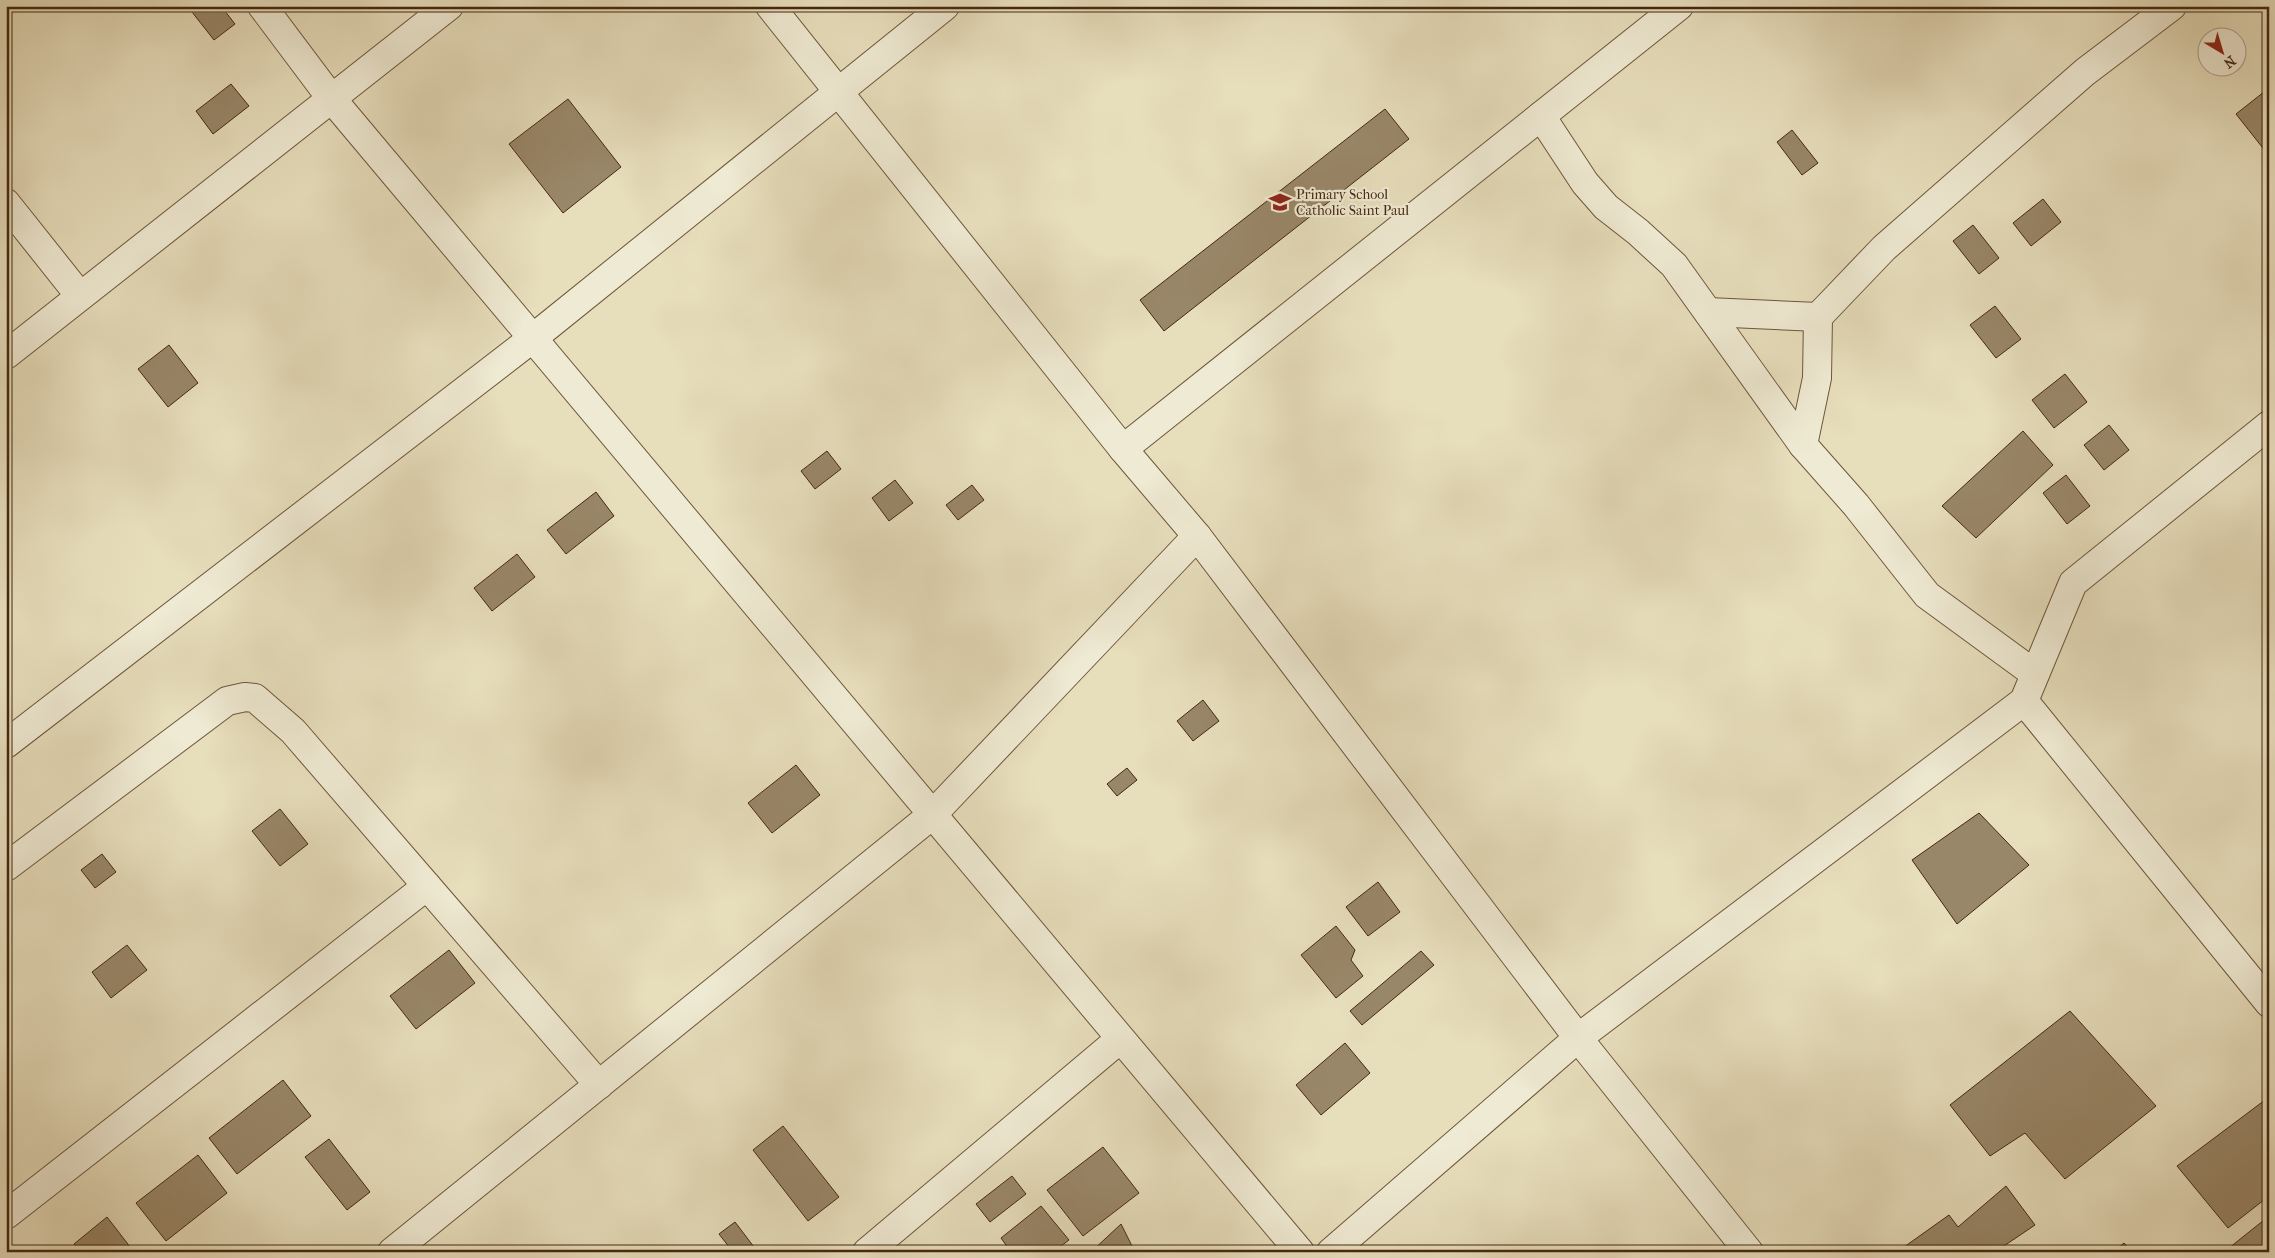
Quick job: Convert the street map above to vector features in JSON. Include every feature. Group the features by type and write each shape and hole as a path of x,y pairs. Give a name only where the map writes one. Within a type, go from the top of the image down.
{"street":[{"path":"262,6 331,98 1300,1252"},
{"path":"6,355 449,6"},
{"path":"770,6 1124,449 1197,536 1578,1038 1749,1252"},
{"path":"6,744 533,338 837,91 945,6"},
{"path":"1124,449 1679,6"},
{"path":"1803,445 1817,378 1818,317 1884,248 2085,72 2172,6"},
{"path":"1541,116 1585,183 1606,208 1638,232 1674,265 1803,445 1856,505 1927,594 2035,674"},
{"path":"6,203 80,296"},
{"path":"1708,312 1818,317"},
{"path":"1331,1252 1578,1038 2024,701 2073,583 2269,425"},
{"path":"392,1252 932,815 1197,536"},
{"path":"6,867 227,701 245,697 255,698 293,731 598,1085"},
{"path":"2024,701 2269,1003"},
{"path":"6,1215 427,886"},
{"path":"867,1252 1120,1039"}],"building":[{"path":"200,6 221,6 235,24 214,40 192,12"},
{"path":"231,84 249,106 213,134 196,111"},
{"path":"2269,88 2269,150 2266,152 2236,114"},
{"path":"568,99 621,167 563,213 509,144"},
{"path":"1385,109 1409,139 1164,331 1140,300"},
{"path":"1792,130 1818,163 1802,175 1777,142"},
{"path":"2043,199 2061,222 2031,246 2013,223"},
{"path":"1973,225 1999,258 1979,274 1953,241"},
{"path":"1995,306 2021,339 1996,358 1970,325"},
{"path":"169,345 198,383 168,407 138,369"},
{"path":"2065,374 2087,402 2054,428 2032,400"},
{"path":"2109,425 2129,450 2104,470 2084,445"},
{"path":"2023,431 2053,465 1976,538 1942,506"},
{"path":"827,451 841,469 815,489 801,471"},
{"path":"2066,475 2090,506 2067,524 2043,493"},
{"path":"895,480 913,503 889,521 872,498"},
{"path":"972,485 984,500 958,520 946,505"},
{"path":"596,492 614,516 566,554 547,530"},
{"path":"517,554 535,577 492,611 474,588"},
{"path":"1203,700 1219,721 1193,741 1177,721"},
{"path":"796,765 820,795 772,833 748,803"},
{"path":"1127,768 1137,780 1117,796 1107,784"},
{"path":"280,809 308,844 280,866 252,831"},
{"path":"1979,813 2029,865 1957,924 1912,860"},
{"path":"102,854 116,872 95,888 81,870"},
{"path":"1378,882 1400,912 1368,936 1346,907"},
{"path":"1336,926 1355,950 1351,960 1363,976 1336,998 1301,955"},
{"path":"127,945 147,970 111,998 92,972"},
{"path":"449,950 475,983 416,1029 390,996"},
{"path":"1421,951 1434,965 1362,1025 1350,1011"},
{"path":"2070,1011 2156,1106 2065,1179 2025,1133 1990,1156 1950,1105"},
{"path":"1345,1043 1370,1073 1321,1115 1296,1085"},
{"path":"283,1080 311,1116 237,1174 209,1138"},
{"path":"2269,1097 2269,1196 2228,1228 2177,1166"},
{"path":"783,1126 839,1197 808,1221 753,1150"},
{"path":"329,1139 370,1192 347,1210 305,1157"},
{"path":"1103,1147 1139,1193 1083,1236 1047,1190"},
{"path":"198,1155 227,1193 166,1241 136,1203"},
{"path":"1012,1176 1026,1194 990,1222 976,1204"},
{"path":"2006,1186 2035,1225 1995,1252 1972,1252 1968,1247 1962,1252 1897,1252 1949,1215 1958,1227"},
{"path":"1041,1206 1069,1240 1053,1252 1011,1252 1001,1238"},
{"path":"2269,1216 2269,1252 2224,1252"},
{"path":"107,1217 134,1252 80,1252 74,1244"},
{"path":"735,1222 754,1247 748,1252 733,1252 719,1234"},
{"path":"1121,1224 1135,1252 1091,1252"},
{"path":"2124,1243 2132,1252 2113,1252"}],"place":[{"name":"Primary School Catholic Saint Paul","path":"1280,202"}]}
